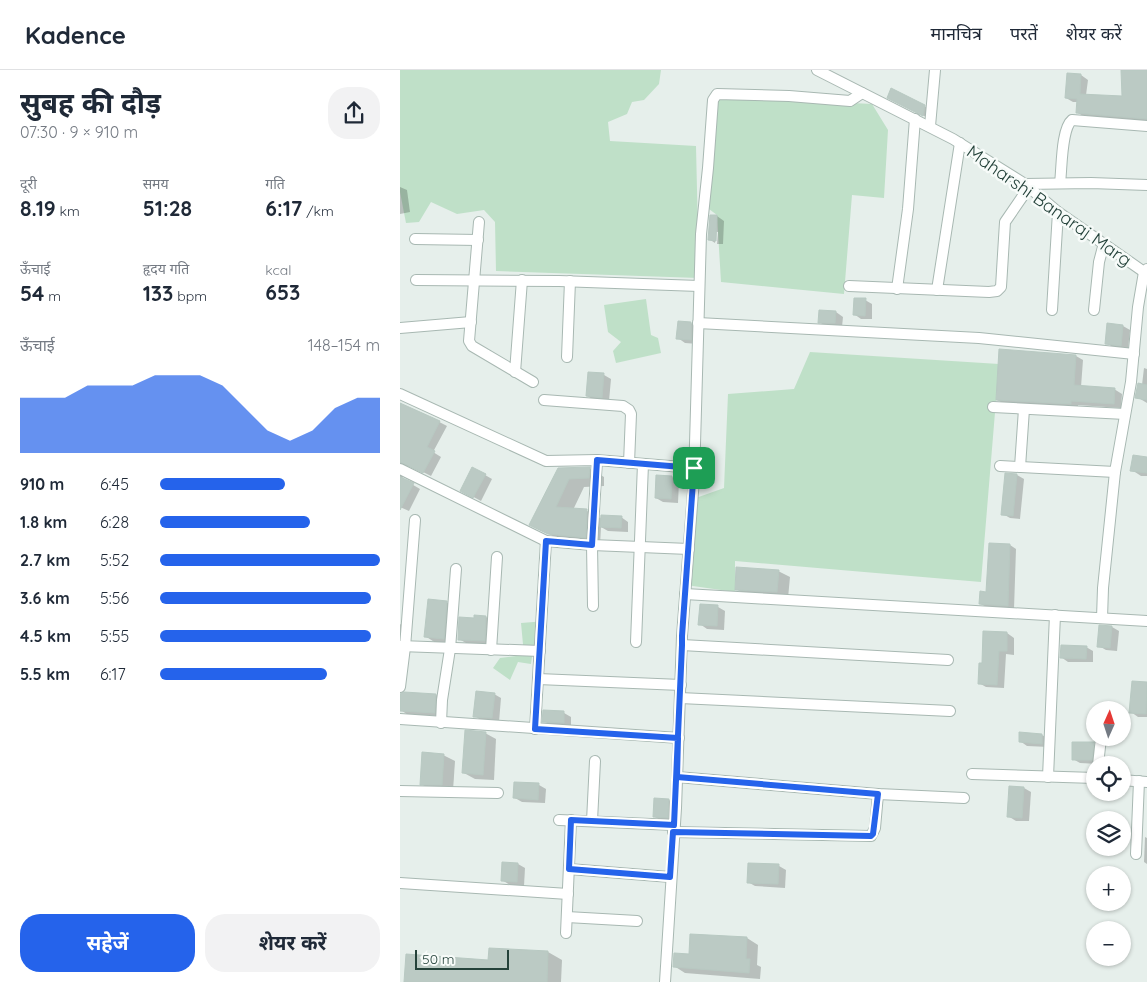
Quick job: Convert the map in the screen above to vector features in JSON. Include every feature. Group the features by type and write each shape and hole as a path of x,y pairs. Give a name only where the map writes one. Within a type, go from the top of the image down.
{"street":[{"name":"Maharshi Banaraj Marg","path":"817,70 930,126 960,143 1027,186 1058,212 1146,272"},
{"path":"930,126 935,70"},
{"path":"664,982 677,777 682,645 694,468 698,286 712,100 717,94 789,96 850,101 862,93"},
{"path":"897,289 908,209 915,119"},
{"path":"1060,183 1065,136 1068,124 1072,120 1147,126"},
{"path":"937,290 960,143"},
{"path":"849,286 997,291 1001,286 1005,222 1027,186 1060,183 1147,185"},
{"path":"1052,310 1058,212"},
{"path":"479,222 469,341 472,346 533,382"},
{"path":"415,239 478,240"},
{"path":"1094,310 1099,262 1104,243"},
{"path":"1102,618 1103,588 1115,472 1131,382 1138,308 1146,272"},
{"path":"416,280 570,281 698,286"},
{"path":"515,372 522,280"},
{"path":"566,357 570,281"},
{"path":"400,328 471,322"},
{"path":"698,323 979,338 1134,354"},
{"path":"400,394 546,461 597,460 694,468"},
{"path":"544,400 623,406 629,410 631,414 629,463"},
{"path":"993,407 1125,414"},
{"path":"1020,467 1024,409"},
{"path":"593,606 592,545 597,460"},
{"path":"636,642 643,464"},
{"path":"1000,466 1115,472"},
{"path":"400,468 546,541 689,549"},
{"path":"400,687 415,520"},
{"path":"535,729 546,541"},
{"path":"491,650 497,558"},
{"path":"440,723 450,649 456,569"},
{"path":"685,594 1147,621"},
{"path":"1048,777 1055,615"},
{"path":"682,645 948,660"},
{"path":"403,646 540,651"},
{"path":"538,679 681,685"},
{"path":"680,698 950,711"},
{"path":"400,719 678,738"},
{"path":"592,821 595,761"},
{"path":"972,774 1086,778"},
{"path":"677,777 878,794 964,798"},
{"path":"1136,854 1143,781"},
{"path":"400,791 498,793"},
{"path":"559,820 674,828 871,836 875,828 878,794"},
{"path":"566,933 571,820"},
{"path":"569,869 670,877"},
{"path":"400,883 568,894"},
{"path":"567,917 637,921"}],"green space":[{"path":"400,70 661,70 659,84 644,100 632,102 627,114 608,122 610,141 696,146 699,278 496,271 495,222 484,210 457,214 431,202 419,222 406,223 400,192"},
{"path":"715,96 872,104 888,130 884,198 852,195 844,294 721,282 717,215 701,203"},
{"path":"646,299 651,335 658,338 661,353 616,363 613,351 621,342 608,332 604,305"},
{"path":"810,352 999,364 981,582 735,561 735,592 686,585 693,499 724,488 728,394 794,389"},
{"path":"546,621 540,646 533,650 531,664 518,662 510,680 493,668 500,658 524,655 521,623"}],"building":[{"path":"1121,70 1147,70 1147,119 1076,113 1077,99 1065,98 1067,73 1081,74 1080,94 1122,96"},
{"path":"891,88 925,105 923,116 887,98"},
{"path":"710,215 717,215 716,241 708,240"},
{"path":"854,298 866,298 865,316 853,315"},
{"path":"819,310 836,311 835,323 818,323"},
{"path":"678,321 691,322 691,340 676,339"},
{"path":"1107,323 1123,325 1121,346 1105,344"},
{"path":"999,349 1076,355 1074,385 1115,388 1114,404 1071,401 1071,404 996,400"},
{"path":"588,372 604,373 602,398 586,396"},
{"path":"1138,383 1147,385 1147,400 1135,398"},
{"path":"400,403 440,421 427,447 435,451 423,473 400,462"},
{"path":"1133,455 1147,457 1147,473 1130,471"},
{"path":"472,467 486,474 473,498 460,491"},
{"path":"590,467 589,478 569,479 556,507 587,509 586,538 548,534 529,525 558,468"},
{"path":"1005,473 1017,474 1013,516 1001,515"},
{"path":"656,475 672,476 671,499 655,498"},
{"path":"400,477 414,483 400,510"},
{"path":"601,515 622,516 621,528 600,527"},
{"path":"989,543 1010,544 1008,606 979,604 980,591 986,592"},
{"path":"736,567 779,570 777,592 735,590"},
{"path":"428,599 447,601 444,639 424,637"},
{"path":"700,604 718,605 717,626 698,625"},
{"path":"474,615 486,616 485,641 458,640 459,617 474,618"},
{"path":"1099,625 1112,626 1110,648 1097,647"},
{"path":"983,631 1007,632 1007,651 999,651 997,685 978,684 979,663 982,663"},
{"path":"1061,645 1087,646 1086,659 1060,658"},
{"path":"1132,681 1147,682 1146,714 1131,713"},
{"path":"476,691 495,693 492,718 473,717"},
{"path":"404,692 436,694 435,713 400,711 400,694"},
{"path":"543,710 564,711 564,723 542,722"},
{"path":"465,730 486,732 483,775 462,773"},
{"path":"1019,732 1042,734 1042,744 1019,742"},
{"path":"1072,742 1086,742 1086,746 1094,746 1092,756 1086,756 1086,760 1072,760"},
{"path":"422,752 444,754 442,785 420,785"},
{"path":"514,782 539,783 538,800 513,798"},
{"path":"1009,786 1024,787 1022,818 1007,817"},
{"path":"654,798 669,799 668,818 653,817"},
{"path":"502,862 518,863 517,882 501,881"},
{"path":"748,863 779,864 778,884 747,883"},
{"path":"690,934 747,937 746,959 750,959 749,973 673,967 674,953 689,954"},
{"path":"489,948 548,951 547,982 404,982 406,954 488,960"}],"route":[{"path":"694,468 597,460 592,545 546,541 535,729 678,738 677,777 878,794 875,828 871,836 673,832 670,877 569,869 571,820 674,825 676,808 677,777 682,645 682,636 694,468"}]}
